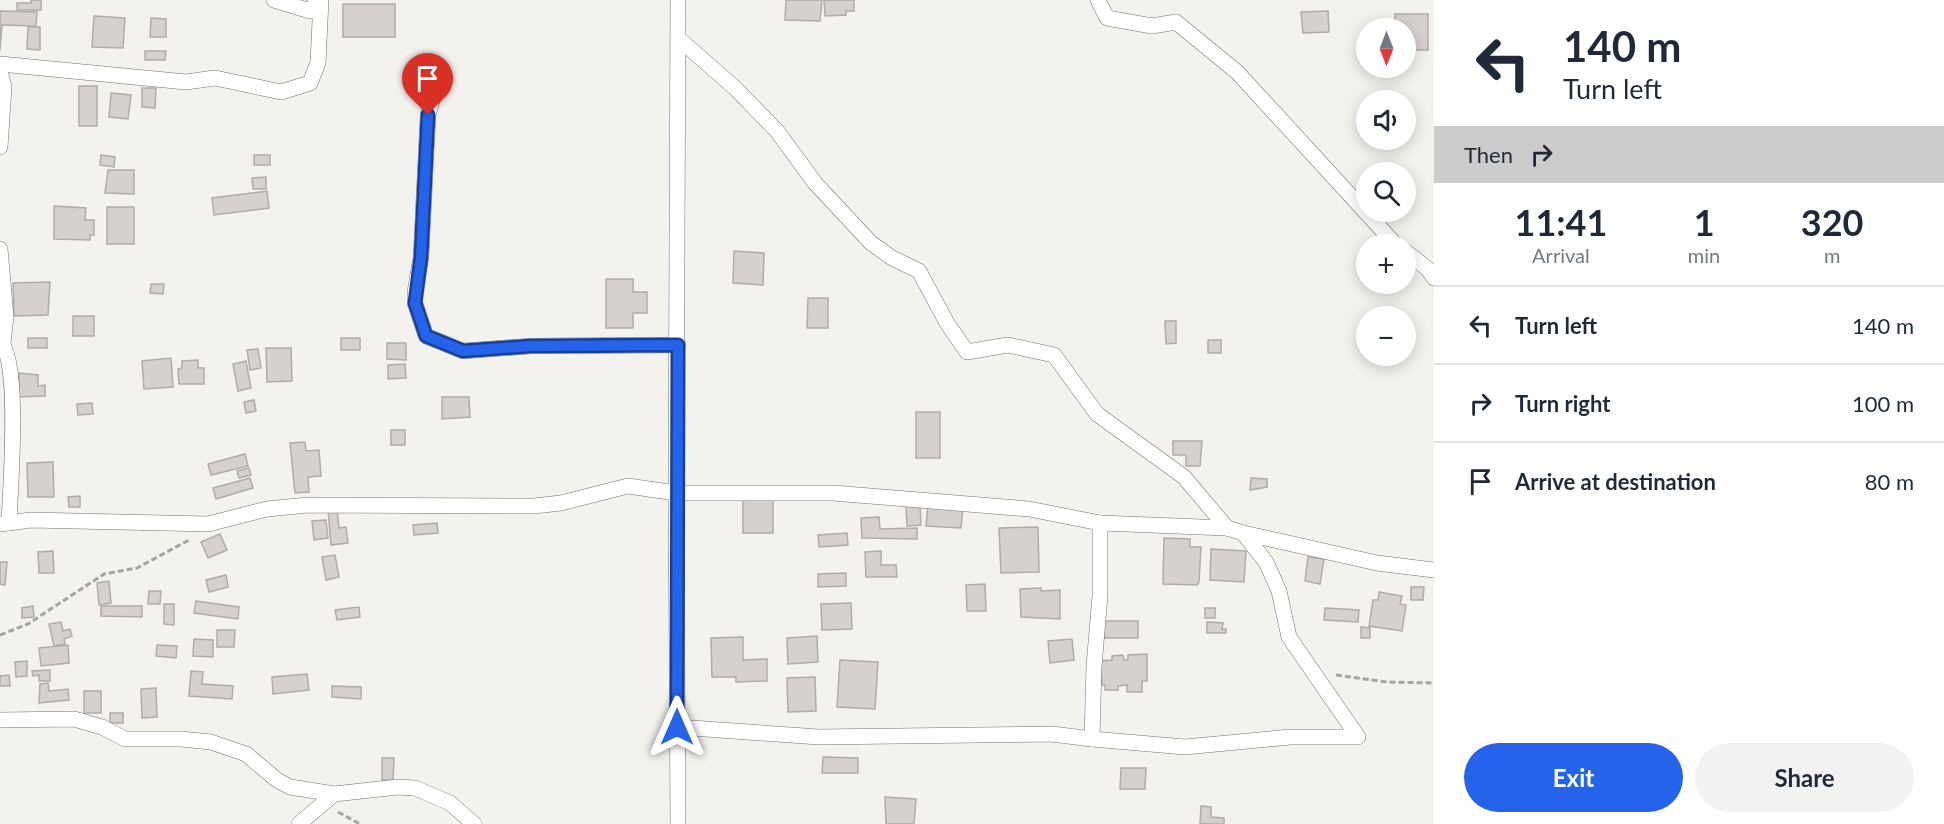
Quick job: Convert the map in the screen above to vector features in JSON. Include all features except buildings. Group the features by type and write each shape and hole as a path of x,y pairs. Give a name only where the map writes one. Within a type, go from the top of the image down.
{"street":[{"path":"274,0 310,11 319,0"},
{"path":"0,64 186,82 215,78 281,92 310,84 318,63 319,0"},
{"path":"678,0 676,493 678,824"},
{"path":"1098,0 1107,18 1152,26 1176,22 1228,63 1386,234"},
{"path":"679,39 735,88 777,131 815,183 872,243 892,258 919,271 947,323 968,352 1008,345 1054,355 1097,414 1184,477 1227,528"},
{"path":"0,71 4,87 0,147"},
{"path":"436,87 428,115 421,257 415,303 426,336 463,351 531,346 678,345"},
{"path":"0,249 6,317 1,342 9,359 13,410 5,524 31,520 97,523 216,523 267,510 308,505 534,506 561,503 618,487 676,493 833,493 1029,509 1100,523 1227,528 1377,563 1434,570"},
{"path":"1416,260 1428,269 1434,278"},
{"path":"1092,739 1093,676 1100,596 1100,523"},
{"path":"677,727 819,737 1052,734 1185,747 1290,736 1358,737 1289,637 1274,576 1260,553 1242,533"},
{"path":"0,720 74,719 102,728 125,740 181,739 211,742 246,754 290,788 329,799 398,787 422,790 450,803 474,824"},
{"path":"299,824 329,799"}],"path":[{"path":"0,635 28,624 104,574 137,568 170,552 216,523"},
{"path":"1311,670 1387,682 1434,683"},
{"path":"329,799 360,824"}],"route":[{"path":"428,115 421,257 415,303 426,336 463,351 531,346 678,345 677,727"}]}
